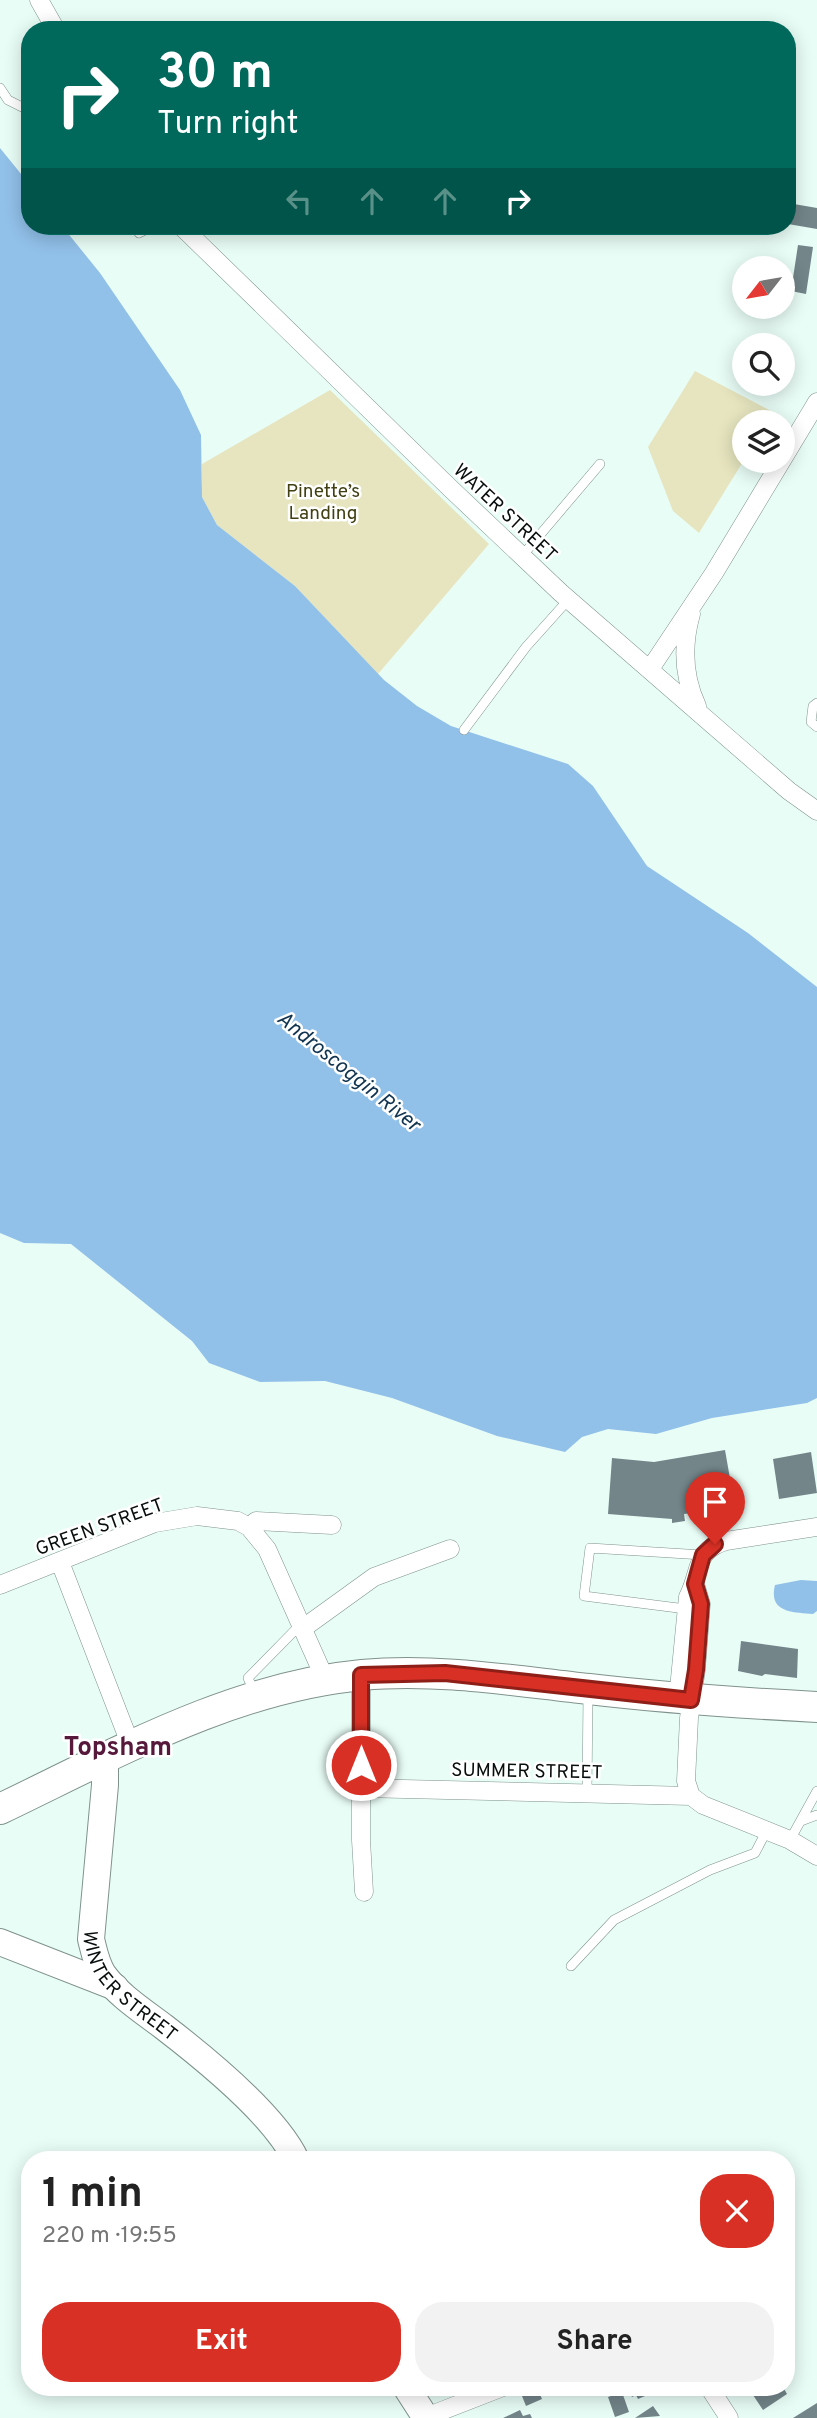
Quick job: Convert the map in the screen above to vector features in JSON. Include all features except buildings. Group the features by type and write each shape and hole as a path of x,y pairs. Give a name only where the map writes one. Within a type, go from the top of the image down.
{"main road":[{"path":"0,1808 170,1727 257,1698 361,1675 445,1673 684,1700 817,1707"}],"street":[{"path":"39,0 51,21"},
{"name":"WATER STREET","path":"190,235 522,556 789,790 817,811"},
{"path":"650,669 694,604 817,402"},
{"path":"694,604 686,631 684,653 687,681 701,712"},
{"name":"GREEN STREET","path":"0,1585 155,1523 197,1516 238,1521 249,1527"},
{"path":"326,1681 267,1549 249,1527 256,1521 332,1525"},
{"path":"691,1796 686,1781 686,1609 703,1555 709,1548 726,1541 817,1527"},
{"path":"301,1626 374,1577 450,1549"},
{"path":"60,1562 131,1746"},
{"path":"684,1700 696,1670 701,1604 695,1584"},
{"path":"361,1675 364,1892"},
{"name":"WINTER STREET","path":"105,1759 91,1939 95,1957 103,1973 115,1987 236,2087 271,2125 290,2151"},
{"name":"SUMMER STREET","path":"361,1788 691,1796 703,1805 790,1840 817,1856"},
{"path":"0,1942 115,1987"},
{"path":"412,2396 426,2418 481,2396"},
{"path":"715,2396 729,2418"}],"lane":[{"path":"0,88 8,100 21,106"},
{"path":"522,556 600,464"},
{"path":"464,730 526,647 569,599"},
{"path":"817,703 813,706 811,722 817,727"},
{"path":"686,1609 584,1596 590,1548 703,1555"},
{"path":"257,1698 248,1678 301,1626"},
{"path":"587,1793 588,1689"},
{"path":"790,1840 817,1791"},
{"path":"801,1821 817,1815"},
{"path":"570,1966 614,1920 710,1870 755,1853 767,1830"}],"green space":[{"path":"695,371 732,390 732,396 743,396 769,410 732,410 732,473 736,473 699,533 673,511 648,447"},
{"name":"Pinette’s Landing","path":"330,390 489,544 378,674 295,586 217,525 202,497 202,464"}],"water":[{"name":"Androscoggin River","path":"0,148 21,174 21,235 69,235 100,273 180,390 201,435 202,497 217,525 295,586 384,680 417,706 451,726 568,764 593,786 647,866 748,933 817,987 817,1398 807,1403 712,1418 656,1434 608,1429 582,1437 565,1452 497,1436 392,1398 325,1381 260,1382 209,1363 192,1341 71,1244 24,1243 0,1233"},
{"path":"801,1580 817,1581 817,1611 813,1614 784,1609 775,1601 775,1585"}],"district":[{"name":"Topsham","path":"118,1746"}],"route":[{"path":"361,1765 361,1675 445,1673 691,1700 701,1604 695,1584 698,1564 715,1544"}]}
